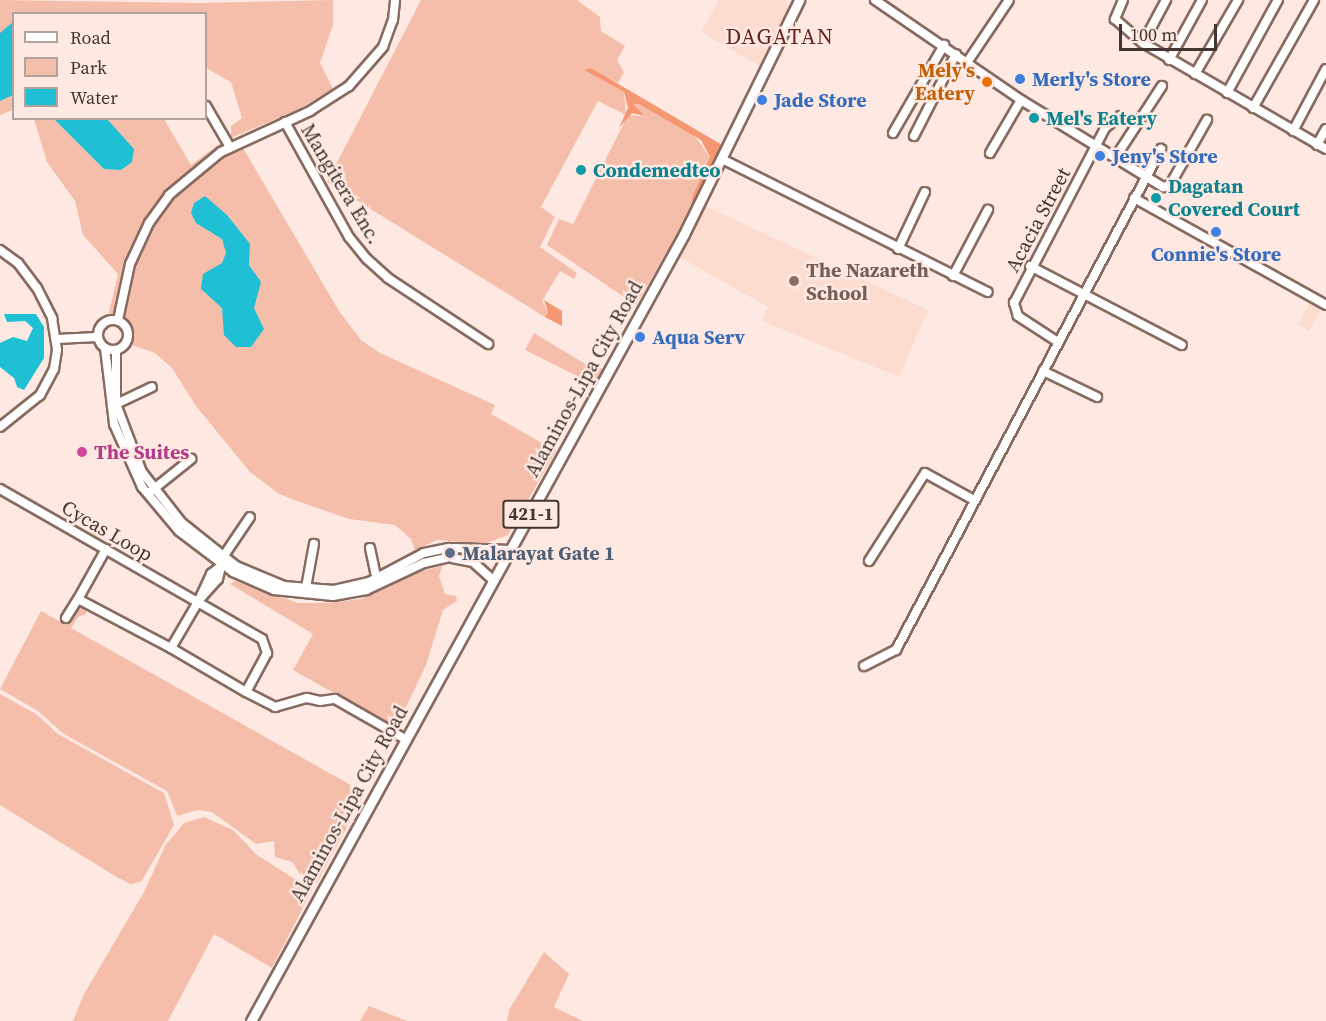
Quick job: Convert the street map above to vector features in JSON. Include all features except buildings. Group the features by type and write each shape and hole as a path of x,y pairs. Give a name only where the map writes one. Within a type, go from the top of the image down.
{"main road":[{"name":"Alaminos-Lipa City Road","path":"251,1021 511,550 722,159 799,0"}],"street":[{"path":"118,320 130,264 149,223 180,183 230,147 338,95 366,70 390,31 395,0"},
{"path":"875,0 968,61 1021,100 1145,177 1168,188 1207,120"},
{"path":"968,61 1009,0"},
{"path":"1123,0 1115,19 1143,43 1326,149"},
{"path":"1143,43 1166,0"},
{"path":"1169,60 1202,0"},
{"path":"1195,74 1238,0"},
{"path":"1227,93 1278,0"},
{"path":"1253,108 1314,0"},
{"path":"893,133 944,45"},
{"path":"914,136 956,54"},
{"path":"1293,130 1326,69"},
{"path":"1115,158 1162,86"},
{"path":"990,153 1021,100"},
{"path":"207,108 230,147"},
{"name":"Acacia Street","path":"1058,342 1014,310 1030,266 1109,123 1120,116"},
{"name":"Mangitera Enc.","path":"285,122 362,253 388,278 488,344"},
{"path":"1317,145 1326,129"},
{"path":"864,666 896,650 1161,149"},
{"path":"722,159 988,292"},
{"path":"898,249 925,192"},
{"path":"1134,198 1326,305"},
{"path":"952,276 988,210"},
{"path":"0,250 30,276 52,318 57,339 54,369 44,388 29,406 0,427"},
{"path":"1030,266 1182,345"},
{"path":"98,337 103,323 118,320"},
{"path":"105,348 116,350 124,345 128,336 125,326 118,320"},
{"path":"57,339 98,337"},
{"path":"98,337 105,348 113,405 150,491 222,563 305,593 377,582 424,562 453,558 478,565 494,581"},
{"path":"113,405 113,361 116,350"},
{"path":"1043,371 1097,397"},
{"path":"113,405 152,387"},
{"path":"150,491 191,459"},
{"path":"869,561 925,472 974,500"},
{"name":"Cycas Loop","path":"0,489 198,601 267,645 266,657 246,692"},
{"path":"171,648 198,601 200,590 222,563 250,518"},
{"path":"305,593 314,544"},
{"path":"369,548 377,582"},
{"path":"66,618 106,549"},
{"path":"377,582 424,553 454,549 511,550"},
{"path":"453,558 454,549"},
{"path":"78,599 275,707 307,698 339,700 405,739"}],"shaded area":[{"path":"719,0 787,0 785,4 791,6 762,67 701,32"},
{"path":"591,68 724,146 695,203 691,202 693,195 710,157 701,140 639,104 633,104 645,116 632,113 619,128 628,108 624,92 584,70"},
{"name":"The Nazareth School","path":"701,204 928,310 899,377 762,321 768,307 676,255"},
{"path":"1312,299 1323,305 1309,331 1298,324"},
{"path":"544,300 562,311 562,326 545,317 548,312"}],"green space":[{"path":"0,0 199,3 333,0 333,25 320,63 333,89 299,109 231,138 231,126 242,118 231,82 207,69 207,12 12,12 12,110 0,115"},
{"path":"421,0 577,0 600,17 601,31 625,46 617,60 624,72 618,83 591,69 584,70 624,92 626,115 598,101 541,207 555,217 540,247 577,273 574,279 560,271 542,301 548,312 545,317 327,182"},
{"path":"632,104 639,104 694,135 710,157 691,201 695,203 636,305 547,245 559,219 573,224 628,115 645,116"},
{"path":"34,120 165,120 191,165 222,142 230,154 243,148 339,311 361,340 380,353 495,405 491,414 556,451 508,535 484,544 437,540 415,550 411,539 395,525 349,519 297,501 279,494 250,472 196,406 172,368 155,353 132,345 129,324 109,313 118,274 83,235 75,201 47,162"},
{"path":"534,333 587,365 603,369 595,385 525,350"},
{"path":"442,566 439,576 445,594 456,596 457,601 443,610 426,665 396,728 293,670 313,634 230,584 235,581 298,603 325,603 361,599 418,572"},
{"path":"86,607 86,614 78,617 71,628 365,793 317,883 305,881 292,862 275,857 274,841 256,844 212,812 198,810 177,816 167,791 64,734 38,711 0,689 41,611 66,625 77,609"},
{"path":"0,694 36,714 58,734 164,793 174,825 141,882 130,884 115,876 0,805"},
{"path":"204,817 233,830 257,855 312,890 272,968 214,934 168,1021 73,1021 84,994 144,892 165,846 184,823"},
{"path":"544,952 569,974 554,1007 583,1021 507,1021 509,1010"},
{"path":"369,1006 407,1021 360,1021"}],"water":[{"path":"12,23 12,95 0,101 0,33"},
{"path":"55,120 108,120 134,149 132,162 121,170 104,169"},
{"path":"205,196 227,215 250,244 249,265 261,282 254,308 264,329 251,347 236,347 224,335 222,308 201,289 203,274 222,263 226,253 222,239 196,223 191,213 194,203"},
{"path":"4,314 36,314 44,327 44,358 24,390 17,387 14,378 0,367 0,343 13,337 27,341 33,328 25,321 7,322"}],"place":[{"name":"Merly's Store","path":"1020,79"},
{"name":"Mely's Eatery","path":"987,82"},
{"name":"Jade Store","path":"762,100"},
{"name":"Mel's Eatery","path":"1034,118"},
{"name":"Jeny's Store","path":"1100,156"},
{"name":"Condemedteo","path":"581,170"},
{"name":"Dagatan Covered Court","path":"1156,198"},
{"name":"Connie's Store","path":"1216,232"},
{"name":"The Nazareth School","path":"794,281"},
{"name":"Aqua Serv","path":"640,337"},
{"name":"The Suites","path":"82,452"},
{"name":"Malarayat Gate 1","path":"450,553"}],"district":[{"name":"DAGATAN","path":"780,37"}]}
